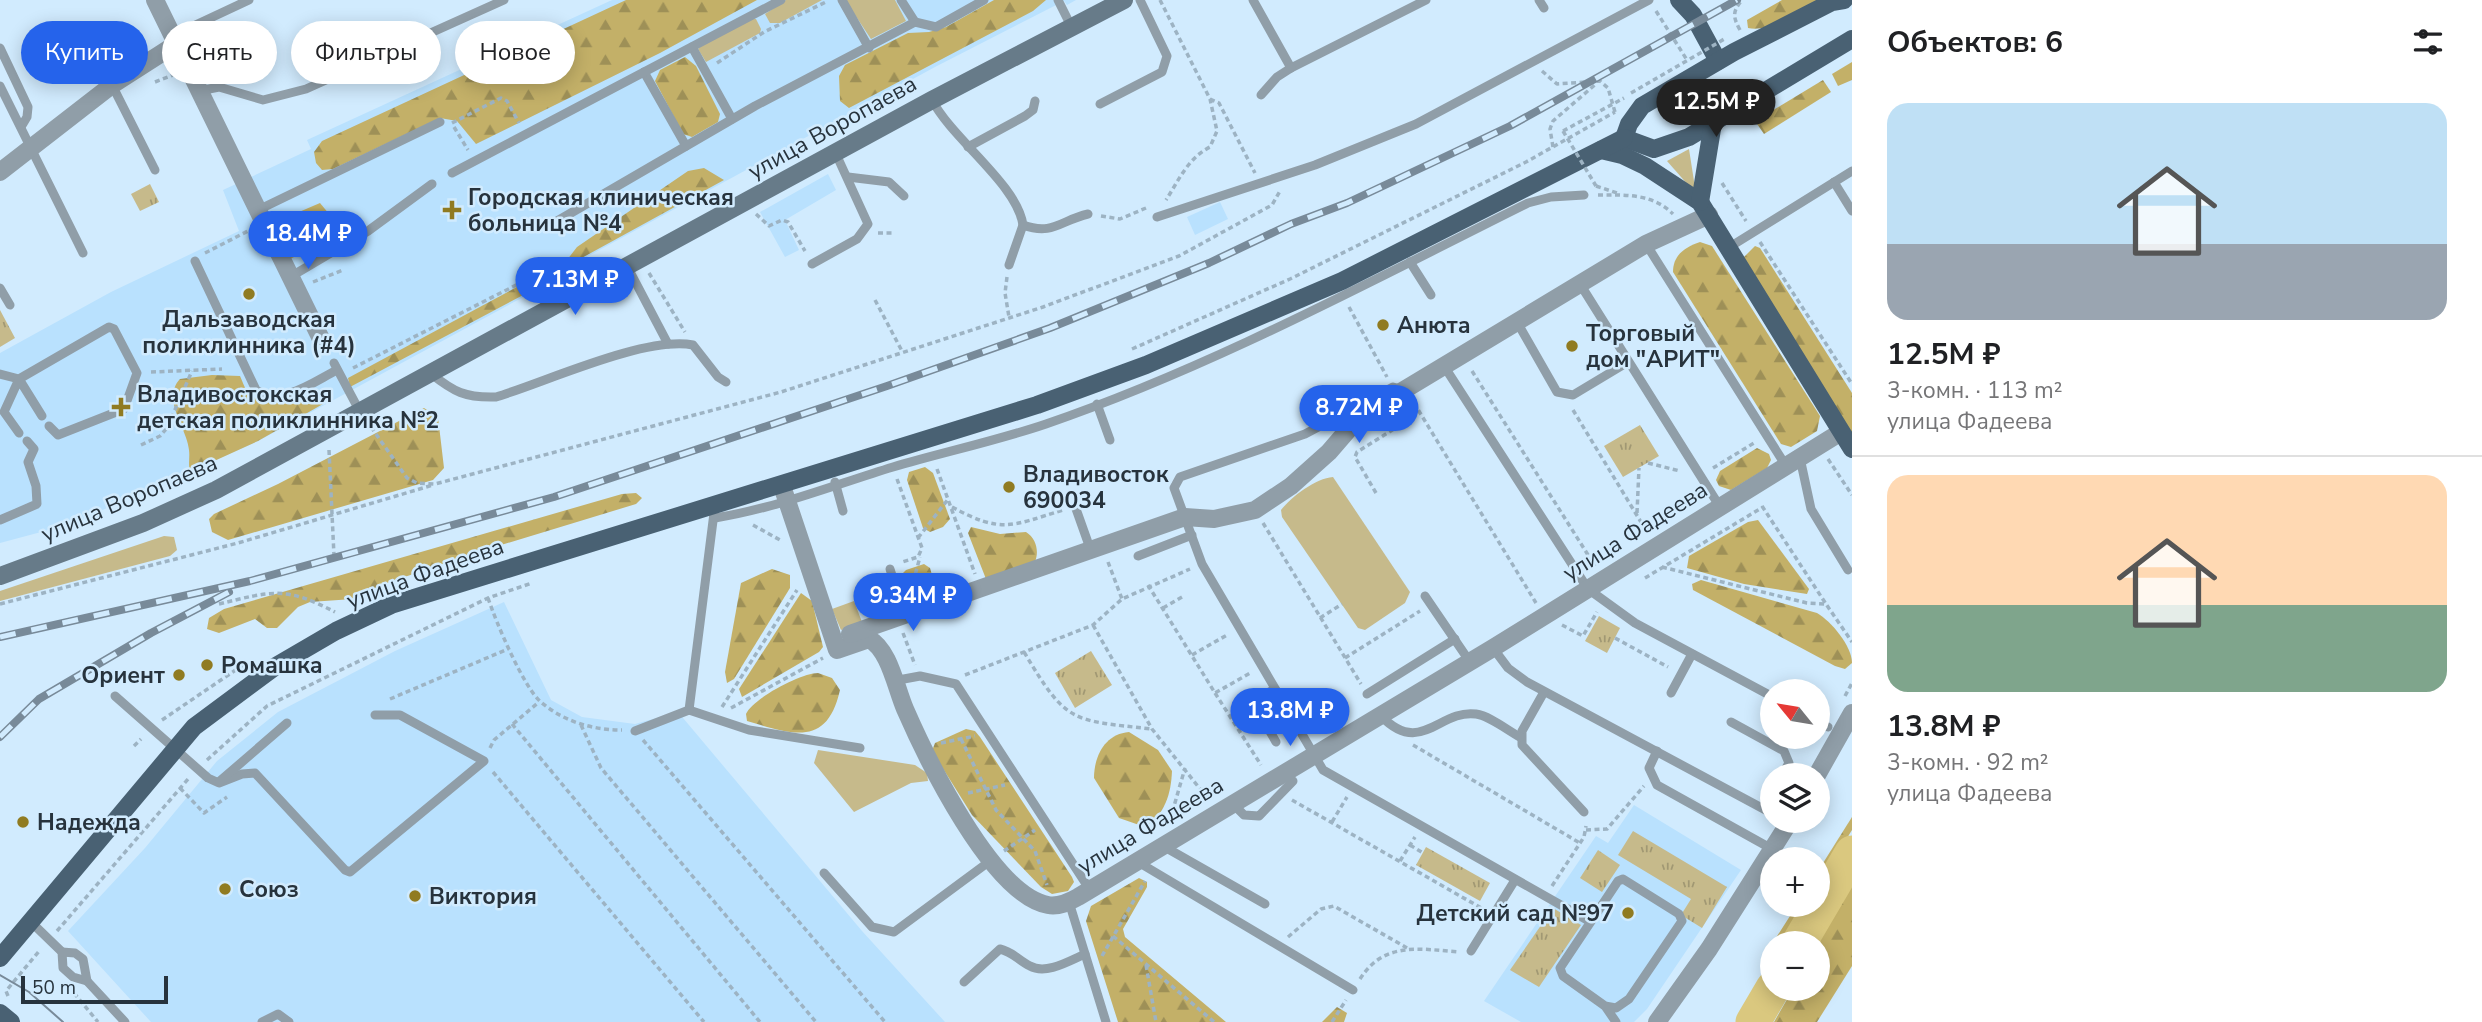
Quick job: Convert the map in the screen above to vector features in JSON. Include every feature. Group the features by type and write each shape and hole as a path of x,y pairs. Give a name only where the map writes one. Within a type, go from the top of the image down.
{"main road":[{"name":"улица Воропаева","path":"0,576 143,523 360,422 430,373 932,100 1124,0"},
{"path":"1679,0 1693,15 1718,61"},
{"path":"1844,0 1832,2 1718,61 1642,106 1629,124 1624,138 1654,149 1689,137 1852,39"},
{"path":"1704,208 1713,123"},
{"path":"1689,137 1708,164"},
{"name":"улица Фадеева","path":"0,958 176,747 211,713 276,666 335,631 391,605 785,494 1037,405 1285,307 1624,138"},
{"path":"1601,150 1622,155 1645,166 1704,208 1852,449"}],"street":[{"path":"155,0 165,21"},
{"path":"0,172 162,49"},
{"path":"196,84 323,342"},
{"path":"835,645 901,617 1185,517 1214,519 1255,510 1291,486 1329,452 1354,423 1399,391 1646,244 1681,228 1704,208"},
{"name":"улица Фадеева","path":"1047,905 1069,902 1144,866 1163,846 1226,808 1277,788 1314,756 1840,432"},
{"path":"785,494 835,645"},
{"path":"835,645 869,639 885,652 893,681 922,748 949,797 990,860 1026,895 1047,905"},
{"path":"1823,763 1852,713"},
{"path":"1657,1022 1760,871"}],"lane":[{"path":"210,21 249,0"},
{"path":"199,91 219,87 263,100 306,89 504,0"},
{"path":"452,173 781,0"},
{"path":"842,0 869,48"},
{"path":"901,0 915,22"},
{"path":"552,224 732,119 915,22 936,27 984,0"},
{"path":"1058,0 1072,28"},
{"path":"1100,104 1162,72 1166,65 1167,56 1140,0"},
{"path":"1254,0 1291,68"},
{"path":"1262,95 1277,77 1291,68 1426,0"},
{"path":"1157,217 1281,176 1416,124 1649,0"},
{"path":"692,47 732,119"},
{"path":"0,48 28,107 27,117 20,127"},
{"path":"644,72 686,146"},
{"path":"112,85 155,170"},
{"path":"0,86 83,253"},
{"path":"932,100 1016,203 1023,225 1009,265"},
{"path":"968,147 1025,116 1033,110 1035,101"},
{"path":"259,217 440,122"},
{"path":"812,264 857,239 866,230 867,217 836,154"},
{"path":"1728,248 1852,171"},
{"path":"848,177 889,182 904,196"},
{"path":"1834,182 1852,211"},
{"path":"289,277 368,230 432,184"},
{"path":"844,511 833,478 893,467 1046,424 1343,296 1528,203 1551,197 1584,195"},
{"path":"1023,225 1043,230 1054,229 1088,214"},
{"path":"1646,244 1766,435 1793,462 1811,509 1848,570"},
{"path":"195,261 256,390 272,396 282,396 335,367 360,422"},
{"path":"1409,262 1431,295"},
{"path":"627,266 668,344"},
{"path":"1580,284 1720,507"},
{"path":"0,288 10,305"},
{"path":"1517,322 1557,392 1565,396 1573,395 1628,362"},
{"path":"19,433 4,412 19,379 109,327 114,329 137,373 124,409 58,435 49,426"},
{"path":"430,373 453,392 496,397 625,354 668,344 693,345 718,377 726,382"},
{"path":"1444,366 1588,589 1602,601 1692,654 1760,690"},
{"path":"0,374 19,379 42,416"},
{"path":"1399,391 1305,434 1177,479 1174,488 1202,564 1323,770 1589,921"},
{"path":"1097,404 1110,440"},
{"path":"0,520 37,504 36,486 28,462 34,449 27,442"},
{"path":"1075,506 1097,549"},
{"path":"689,710 718,514"},
{"path":"1138,556 1192,535"},
{"path":"890,569 901,617"},
{"path":"1428,600 1470,662"},
{"path":"1367,694 1455,639"},
{"path":"1493,648 1517,677 1760,807"},
{"path":"1671,693 1692,654"},
{"path":"893,681 920,676 956,684 1090,890"},
{"path":"1275,689 1260,697 1256,707 1276,742"},
{"path":"1520,737 1544,692"},
{"path":"115,696 176,747 197,769 219,782 242,774 255,774 345,870 350,872 484,761 400,715 375,715"},
{"path":"635,731 689,710 762,733 860,748"},
{"path":"1381,716 1403,733 1478,714 1520,737 1531,756 1584,812"},
{"path":"1731,722 1784,751 1789,763"},
{"path":"219,782 287,723"},
{"path":"1657,751 1649,768 1652,778 1769,847"},
{"path":"1277,788 1293,781"},
{"path":"1163,846 1265,904"},
{"path":"824,873 872,928 894,932 990,860"},
{"path":"1144,866 1353,990"},
{"path":"1605,1006 1616,1008 1629,999 1682,921 1679,914 1623,879 1618,881 1560,964 1560,971 1605,1006 1616,1022"},
{"path":"1471,951 1516,880"},
{"path":"1069,902 1091,975 1101,1020"},
{"path":"30,922 62,952 75,953 83,959 87,981"},
{"path":"964,982 1000,949 1011,952 1039,970 1085,954"},
{"path":"62,952 63,968 73,976 87,981 125,1022"},
{"path":"261,1022 278,1014 289,1022"}],"path":[{"path":"705,70 764,32 830,0"},
{"path":"1160,0 1210,99 1217,131 1210,148 1199,152 1188,164 1163,203"},
{"path":"1733,18 1734,10 1742,0"},
{"path":"1668,26 1690,66"},
{"path":"1632,93 1726,38"},
{"path":"1130,349 1290,279 1553,147 1615,112 1608,88 1600,81 1557,84 1544,74 1537,60"},
{"path":"1553,147 1550,128 1553,121 1600,81"},
{"path":"440,122 451,124 501,98 507,101 525,134"},
{"path":"0,604 239,542 435,484 781,392 1009,317 1179,256 1272,205 1280,195 1281,176 1278,173 1256,176 1219,103 1210,99"},
{"path":"1616,102 1563,131 1596,186 1622,195"},
{"path":"451,124 474,161"},
{"path":"1723,186 1852,384"},
{"path":"1584,195 1634,194 1663,206 1681,228"},
{"path":"1088,214 1120,219 1154,206"},
{"path":"753,210 769,226 782,220 788,222 812,264"},
{"path":"195,261 259,217"},
{"path":"287,237 352,223"},
{"path":"1009,265 1005,293 1009,317"},
{"path":"650,274 693,345"},
{"path":"368,361 532,277"},
{"path":"1343,296 1399,391 1544,616 1583,636 1602,601"},
{"path":"875,300 902,351"},
{"path":"1463,355 1604,579"},
{"path":"137,373 222,369"},
{"path":"141,445 160,436 167,428 192,371"},
{"path":"1376,493 1355,457 1357,452 1403,423 1399,391"},
{"path":"1565,396 1647,533"},
{"path":"360,422 370,425 408,478 435,484"},
{"path":"1648,463 1700,475 1766,435"},
{"path":"334,556 328,448 339,442"},
{"path":"1820,445 1852,495"},
{"path":"932,457 980,589"},
{"path":"893,467 918,538 920,555 901,617 920,676"},
{"path":"1637,515 1639,467"},
{"path":"1750,488 1852,642"},
{"path":"918,538 949,498"},
{"path":"952,507 985,524 1000,527 1075,506"},
{"path":"1635,583 1763,508"},
{"path":"1255,510 1367,694"},
{"path":"718,514 752,525 788,545"},
{"path":"1097,549 1122,599"},
{"path":"890,569 920,555"},
{"path":"956,684 966,674 1093,625 1122,599 1148,585 1202,564"},
{"path":"1662,567 1807,603 1826,604"},
{"path":"715,718 810,568"},
{"path":"9,1016 6,991 197,769 267,706 488,598 539,580"},
{"path":"1148,585 1277,788 1494,915"},
{"path":"219,604 267,592 290,592 336,613 326,618"},
{"path":"1163,608 1182,597"},
{"path":"859,600 864,614"},
{"path":"1345,658 1428,600"},
{"path":"1320,618 1342,604"},
{"path":"492,610 509,648 539,702 580,724 602,730 635,731 885,1022"},
{"path":"1093,625 1152,729 1185,768 1226,808"},
{"path":"1192,654 1239,628"},
{"path":"1615,638 1681,675"},
{"path":"715,718 835,645"},
{"path":"381,704 509,648"},
{"path":"1024,652 1052,698 1070,714 1099,723 1152,729"},
{"path":"152,726 250,660"},
{"path":"1215,693 1262,666"},
{"path":"539,702 494,740 484,761 704,1022"},
{"path":"512,724 760,1022"},
{"path":"580,724 601,768 816,1022"},
{"path":"1403,733 1417,749 1580,843"},
{"path":"922,748 988,734"},
{"path":"961,739 996,810 1024,836 1042,867 1047,883 1047,905"},
{"path":"1163,846 1185,768"},
{"path":"1586,830 1607,829 1652,778"},
{"path":"949,797 1020,782"},
{"path":"1332,822 1353,787"},
{"path":"180,788 191,800"},
{"path":"1546,896 1586,830 1584,812"},
{"path":"990,860 1046,823"},
{"path":"1400,861 1422,826"},
{"path":"1410,845 1423,853"},
{"path":"1091,975 1113,936 1144,866"},
{"path":"1279,946 1328,905 1341,909 1407,948"},
{"path":"1113,936 1214,1022"},
{"path":"1332,1022 1376,961 1391,951 1407,948 1471,951"},
{"path":"1146,963 1156,1022"}],"shaded area":[{"name":"Городская клиническая больница №4","path":"612,0 1076,0 1067,5 1064,1 935,67 548,278 549,283 258,441 71,524 0,543 0,353 111,292 239,231 223,190 311,149 307,140 429,84 441,84 441,78 455,72 455,84 575,84 575,21 566,21"},
{"path":"828,174 836,190 785,220 799,250 785,257 760,212"},
{"path":"1220,202 1228,219 1195,235 1187,217"},
{"path":"504,602 551,700 582,717 635,724 678,712 862,931 945,1022 151,1022 68,931 145,848 217,761 278,712 395,651"},
{"name":"Детский сад №97","path":"1634,805 1741,870 1647,1009 1634,1022 1521,1022 1484,1001 1596,836 1608,843"}],"green space":[{"path":"626,0 757,0 660,53 476,144 457,121 440,118 333,169 322,170 316,163 314,152 322,141 455,79 455,84 575,84 575,24"},
{"path":"786,0 822,0 780,23 770,23 765,14"},
{"path":"845,0 895,0 906,21 871,39"},
{"path":"994,0 1046,0 1033,11 849,108 840,101 839,76 845,65 908,33 929,32 946,27"},
{"path":"1782,0 1822,0 1776,24 1757,29 1748,28 1747,20"},
{"path":"751,19 756,19 760,33 706,62 698,49 701,46"},
{"path":"685,57 696,66 720,114 718,122 692,137 683,134 655,81 660,70"},
{"path":"1852,62 1852,80 1838,86 1832,74"},
{"path":"1823,80 1831,92 1764,134 1755,121"},
{"path":"1689,149 1696,194 1667,161"},
{"path":"704,168 724,180 547,277 544,284 350,387 348,378 567,260 577,247 688,171"},
{"path":"150,184 159,202 140,211 131,194"},
{"path":"320,203 344,232 282,263 264,227"},
{"path":"1700,242 1712,246 1820,416 1817,431 1791,447 1781,444 1673,272 1675,261 1681,252"},
{"path":"1755,246 1760,248 1852,393 1852,434 1742,259"},
{"path":"0,310 15,338 0,347"},
{"path":"212,375 240,376 247,391 264,402 284,402 323,389 330,394 330,400 258,441 190,472 189,450 173,395 180,379"},
{"path":"424,408 438,417 444,468 433,480 228,540 212,532 209,519 214,514"},
{"path":"1640,425 1659,456 1623,477 1604,446"},
{"path":"1757,448 1769,454 1771,460 1767,468 1731,490 1719,486 1716,480 1720,471"},
{"path":"925,467 933,473 950,519 943,527 930,532 923,528 907,480 909,472"},
{"path":"1333,477 1410,592 1405,603 1365,630 1358,628 1282,517 1281,510 1297,494 1312,484"},
{"path":"636,493 642,498 636,504 475,553 384,584 353,599 310,602 298,607 277,628 267,628 255,619 219,633 207,629 209,618 224,609 622,494"},
{"path":"1758,520 1809,589 1807,594 1744,584 1687,568 1689,556 1748,522"},
{"path":"971,527 1000,534 1026,532 1033,538 1036,546 1035,562 986,579 968,533"},
{"path":"164,536 174,537 177,550 170,556 0,601 0,591"},
{"path":"924,564 930,568 938,596 910,605 900,576 906,570"},
{"path":"772,569 790,575 790,588 734,679 727,683 725,672 741,583"},
{"path":"1701,580 1817,613 1840,635 1852,663 1845,669 1835,666 1693,590 1692,584"},
{"path":"885,590 892,612 871,618 864,598"},
{"path":"801,593 812,601 823,647 819,652 742,697 739,689"},
{"path":"854,601 862,622 841,630 832,609"},
{"path":"1599,616 1620,628 1607,653 1585,641"},
{"path":"1091,651 1112,685 1075,708 1055,673"},
{"path":"818,673 832,678 840,690 834,709 817,729 793,732 747,721 746,714 750,708 767,694 800,677"},
{"path":"966,729 975,731 980,737 1072,877 1074,882 1068,891 1052,894 1041,887 972,815 932,751 935,743"},
{"path":"1129,732 1158,750 1172,771 1166,803 1158,816 1145,827 1119,818 1094,778 1096,762 1102,748 1113,737"},
{"path":"818,750 915,765 927,773 928,781 911,783 854,812 814,763"},
{"path":"1852,817 1852,830 1830,866 1830,852"},
{"path":"1633,831 1727,887 1702,928 1681,915 1691,899 1618,855"},
{"path":"1426,847 1490,883 1480,901 1416,865"},
{"path":"1598,850 1620,865 1602,892 1580,878"},
{"path":"1139,878 1147,882 1147,887 1123,929 1125,937 1226,1022 1118,1022 1086,921 1091,906"},
{"path":"1852,885 1852,966 1817,1022 1774,1022 1786,1001 1830,1001 1830,931 1825,931"},
{"path":"1553,908 1581,925 1539,987 1510,970"},
{"path":"1789,917 1798,917 1790,931 1780,931"},
{"path":"1337,1007 1347,1013 1344,1022 1322,1022"}],"waterway":[{"path":"1806,931 1852,853"},
{"path":"1753,1022 1765,1001"}],"tram line":[{"path":"0,975 29,992 63,1022"}],"railway":[{"path":"0,637 250,581 554,497 887,386 1050,328 1209,263 1291,224 1347,203 1510,126 1737,0"},
{"path":"0,737 39,699 151,633 229,592"}],"place":[{"name":"Городская клиническая больница №4","path":"452,210"},
{"name":"Дальзаводская поликлинника (#4)","path":"249,294"},
{"name":"Анюта","path":"1383,325"},
{"name":"Торговый дом \"АРИТ\"","path":"1572,346"},
{"name":"Владивостокская детская поликлинника №2","path":"121,407"},
{"name":"Владивосток 690034","path":"1009,487"},
{"name":"Ромашка","path":"207,665"},
{"name":"Ориент","path":"179,675"},
{"name":"Надежда","path":"23,822"},
{"name":"Союз","path":"225,889"},
{"name":"Виктория","path":"415,896"},
{"name":"Детский сад №97","path":"1628,913"}]}
